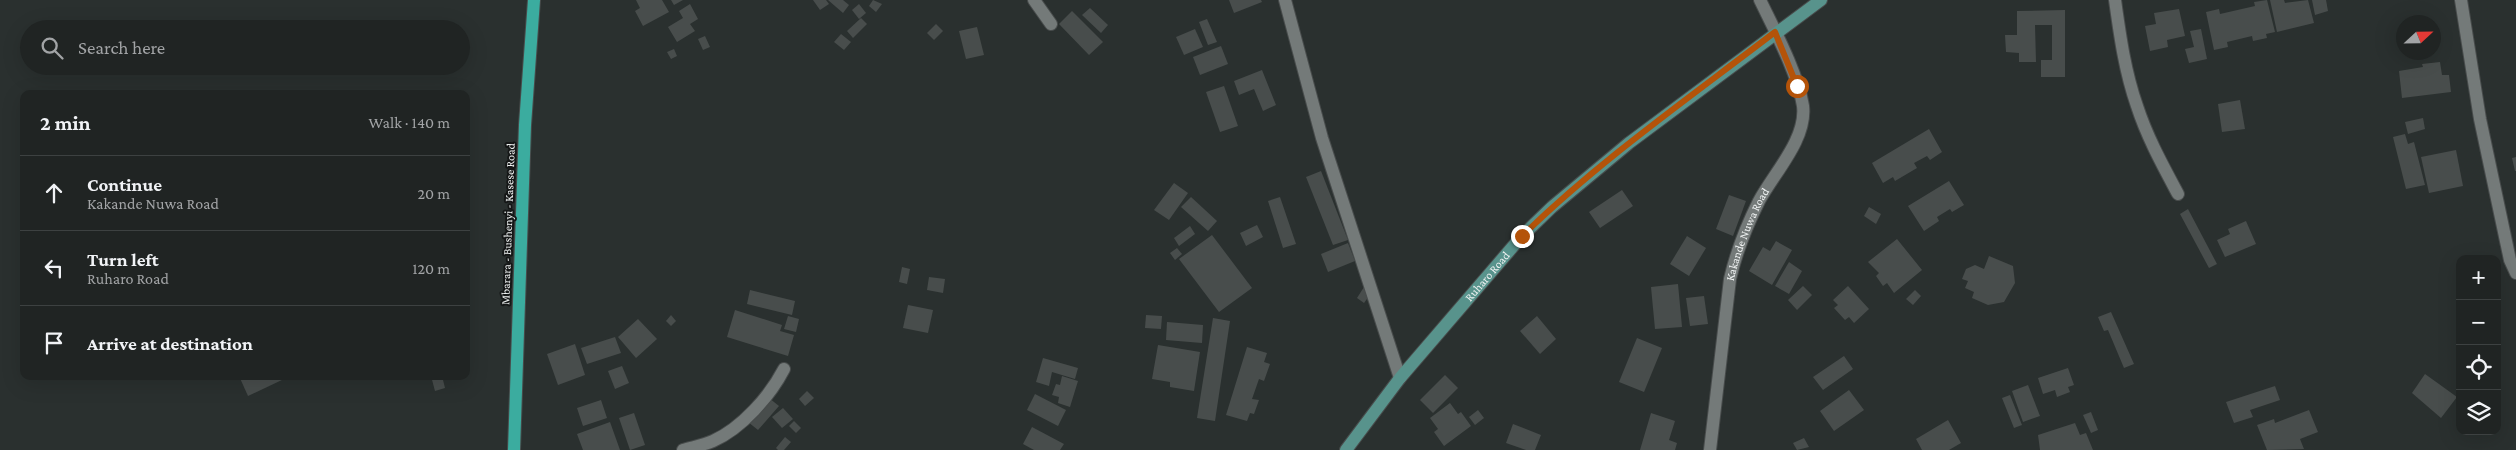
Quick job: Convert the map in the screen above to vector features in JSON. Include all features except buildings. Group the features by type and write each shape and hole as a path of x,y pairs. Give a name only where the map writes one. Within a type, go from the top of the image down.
{"main road":[{"name":"Mbarara - Bushenyi - Kasese Road","path":"514,450 525,125 534,0"}],"street":[{"path":"1034,0 1051,24"},
{"path":"1285,0 1322,138 1362,256 1400,378"},
{"name":"Kakande Nuwa Road","path":"1710,450 1728,288 1734,260 1760,200 1789,152 1802,120 1803,106 1797,86 1760,0"},
{"name":"Ruharo Road","path":"1346,450 1400,378 1522,236 1552,206 1629,143 1820,0"},
{"path":"2115,0 2121,40 2137,107 2178,194"},
{"path":"2461,0 2480,119 2510,260 2516,273"},
{"path":"683,450 712,441 732,430 776,385 784,369"}],"route":[{"path":"1522,236 1552,206 1629,143 1775,32 1797,86"}]}
